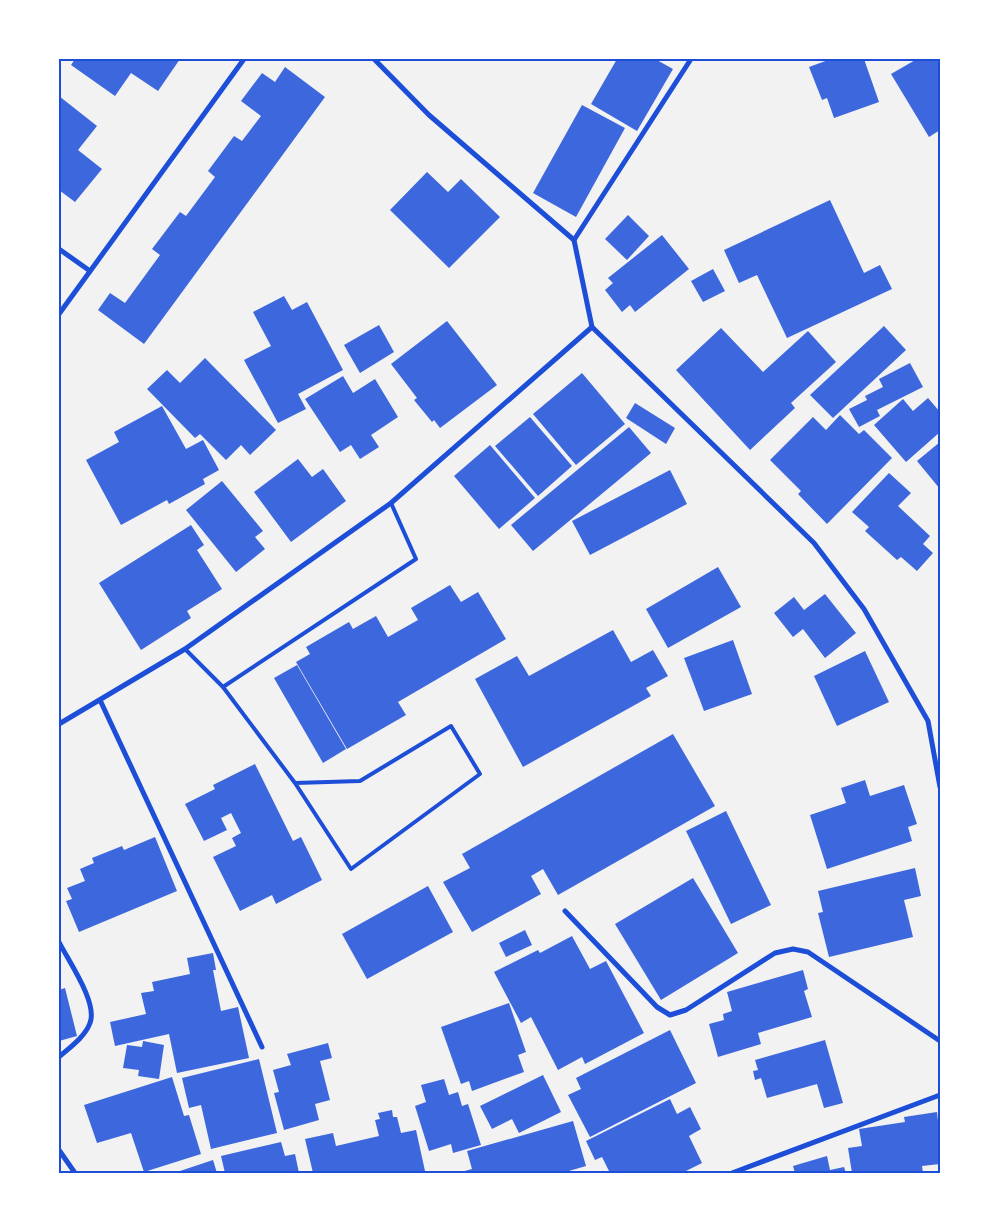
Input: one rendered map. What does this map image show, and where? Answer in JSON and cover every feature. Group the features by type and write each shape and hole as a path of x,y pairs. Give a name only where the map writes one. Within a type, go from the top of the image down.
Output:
{"street":[{"path":"59,314 244,59"},
{"path":"374,59 429,115 574,240 592,328 814,543 864,609 928,721 940,787"},
{"path":"574,240 691,59"},
{"path":"59,249 90,271"},
{"path":"59,724 185,649 391,503 592,328"},
{"path":"100,700 262,1047"},
{"path":"565,911 657,1007 670,1015 686,1010 775,953 793,949 808,952 940,1041"},
{"path":"59,942 90,1001 92,1014 90,1024 85,1032 59,1057"},
{"path":"732,1173 940,1095"},
{"path":"59,1150 75,1173"}],"lane":[{"path":"223,687 416,559 391,503"},
{"path":"185,649 223,687 295,783 352,869 480,774 451,726 360,781 295,783"}],"building":[{"path":"75,59 180,59 158,91 131,73 115,96 71,65"},
{"path":"617,59 632,59 636,61 638,59 655,59 673,69 637,131 591,104"},
{"path":"831,59 864,59 879,102 834,118 827,98 822,100 809,67"},
{"path":"917,59 940,59 940,130 929,137 891,74"},
{"path":"285,67 325,97 144,344 98,310 110,293 125,303 160,255 152,249 180,212 186,216 215,177 208,171 234,136 242,141 261,116 241,101 262,73 275,82"},
{"path":"59,96 97,126 78,150 102,169 75,202 59,190"},
{"path":"582,105 625,128 576,217 533,193"},
{"path":"427,172 448,192 461,179 500,217 449,268 390,210"},
{"path":"830,200 864,273 880,265 892,289 787,338 757,275 739,283 724,250"},
{"path":"628,215 649,236 627,260 605,239"},
{"path":"662,235 689,269 635,312 630,305 622,312 605,290 613,283 608,278"},
{"path":"713,269 725,291 703,302 691,281"},
{"path":"284,296 292,310 307,302 343,370 298,394 306,409 278,423 244,360 271,346 253,312"},
{"path":"447,321 497,385 440,428 434,420 432,422 414,400 417,398 391,364"},
{"path":"379,325 394,352 360,373 344,345"},
{"path":"884,326 906,350 833,418 810,395"},
{"path":"721,328 763,372 808,331 836,362 791,403 795,408 750,450 676,370"},
{"path":"205,358 276,430 250,455 241,445 226,460 200,434 195,438 147,389 167,370 180,383"},
{"path":"910,363 923,387 877,410 880,416 859,427 849,409 867,400 865,396 883,387 879,379"},
{"path":"582,373 625,424 576,465 533,414"},
{"path":"343,376 353,393 375,379 398,417 371,435 379,447 360,459 351,445 340,452 305,399"},
{"path":"928,398 940,412 940,432 906,462 874,425 903,399 913,411"},
{"path":"635,403 675,428 666,444 626,418"},
{"path":"162,406 186,449 203,440 219,470 203,479 205,484 169,504 167,500 121,525 86,460 119,442 114,432"},
{"path":"840,415 859,434 864,430 892,458 827,524 798,494 801,491 770,460 813,417 826,430"},
{"path":"530,417 572,466 538,496 495,446"},
{"path":"629,427 651,453 533,551 511,525"},
{"path":"940,442 940,489 917,461"},
{"path":"490,445 535,498 499,529 454,476"},
{"path":"298,459 312,477 323,469 346,501 291,542 254,492"},
{"path":"670,470 687,504 590,555 572,521"},
{"path":"889,473 911,493 898,506 930,536 923,544 933,553 917,571 901,557 897,560 865,531 869,527 852,512"},
{"path":"222,481 263,531 255,537 265,549 236,572 186,510"},
{"path":"191,525 204,545 197,550 222,589 187,611 191,618 141,650 99,583"},
{"path":"718,567 741,607 668,648 646,609"},
{"path":"450,585 461,602 478,592 506,639 398,702 406,715 347,749 296,662 310,654 306,647 349,622 353,629 376,616 388,637 418,620 411,608"},
{"path":"825,594 856,633 825,658 803,629 793,637 774,613 794,597 804,610"},
{"path":"613,630 631,662 653,650 668,676 646,688 651,696 523,767 475,679 517,656 529,676"},
{"path":"733,640 752,694 704,711 684,658"},
{"path":"865,651 889,702 837,726 814,676"},
{"path":"297,665 346,749 323,763 274,678"},
{"path":"673,734 715,806 558,895 543,869 531,876 541,894 472,932 443,882 470,868 462,854"},
{"path":"255,764 293,841 301,837 322,880 276,904 272,895 240,911 213,857 236,846 232,838 241,833 231,813 221,818 227,830 204,841 185,804 215,789 213,785"},
{"path":"865,780 870,796 904,785 917,824 908,827 912,841 827,869 810,815 846,803 841,788"},
{"path":"726,811 771,905 731,924 686,831"},
{"path":"155,837 177,891 79,932 66,901 72,899 67,888 85,881 80,869 94,863 92,858 122,846 124,850"},
{"path":"915,868 921,896 904,900 913,937 829,957 818,913 823,912 818,891"},
{"path":"693,878 738,953 661,1000 615,924"},
{"path":"428,886 453,932 367,979 342,934"},
{"path":"525,930 532,945 506,957 499,943"},
{"path":"572,936 590,969 606,961 644,1033 585,1064 582,1057 558,1070 531,1017 521,1023 494,972 538,950 540,953"},
{"path":"213,953 216,970 213,970 221,1011 238,1007 249,1058 177,1073 169,1034 115,1046 110,1022 146,1014 141,993 154,991 152,982 190,974 187,958"},
{"path":"803,970 808,989 804,991 812,1017 758,1033 761,1044 718,1057 709,1024 724,1020 723,1014 732,1011 727,992"},
{"path":"65,988 77,1036 59,1041 59,990"},
{"path":"509,1003 526,1052 518,1055 524,1072 472,1091 469,1081 461,1084 441,1027"},
{"path":"670,1030 696,1083 590,1137 568,1095 581,1089 576,1078"},
{"path":"825,1040 843,1103 824,1108 817,1084 767,1098 761,1078 755,1080 753,1071 758,1070 755,1060"},
{"path":"143,1041 164,1045 159,1079 138,1076 139,1070 123,1068 127,1045 142,1047"},
{"path":"328,1043 332,1058 320,1061 330,1100 315,1104 319,1120 284,1130 274,1093 279,1092 273,1070 291,1065 287,1054"},
{"path":"259,1059 277,1133 211,1149 201,1105 189,1108 182,1078"},
{"path":"543,1075 561,1112 519,1133 512,1119 492,1129 480,1106"},
{"path":"172,1077 184,1116 189,1115 201,1154 144,1172 131,1133 97,1143 84,1105"},
{"path":"444,1079 449,1095 458,1092 462,1106 468,1104 481,1145 453,1153 451,1144 429,1151 415,1106 426,1102 421,1085"},
{"path":"670,1099 677,1114 690,1107 701,1129 689,1136 702,1163 682,1173 610,1173 602,1157 595,1160 586,1141"},
{"path":"392,1110 393,1117 397,1117 401,1133 416,1130 425,1171 418,1173 313,1173 305,1139 333,1133 336,1146 379,1136 375,1120 380,1119 378,1113"},
{"path":"937,1112 940,1164 922,1166 923,1173 852,1173 848,1148 862,1146 859,1129 905,1122 904,1117"},
{"path":"573,1121 586,1166 562,1173 461,1172 472,1169 467,1151"},
{"path":"281,1142 285,1156 295,1154 299,1173 225,1173 221,1156"},
{"path":"827,1156 830,1170 844,1167 846,1173 795,1173 793,1166"},
{"path":"213,1160 217,1173 174,1173"}]}
